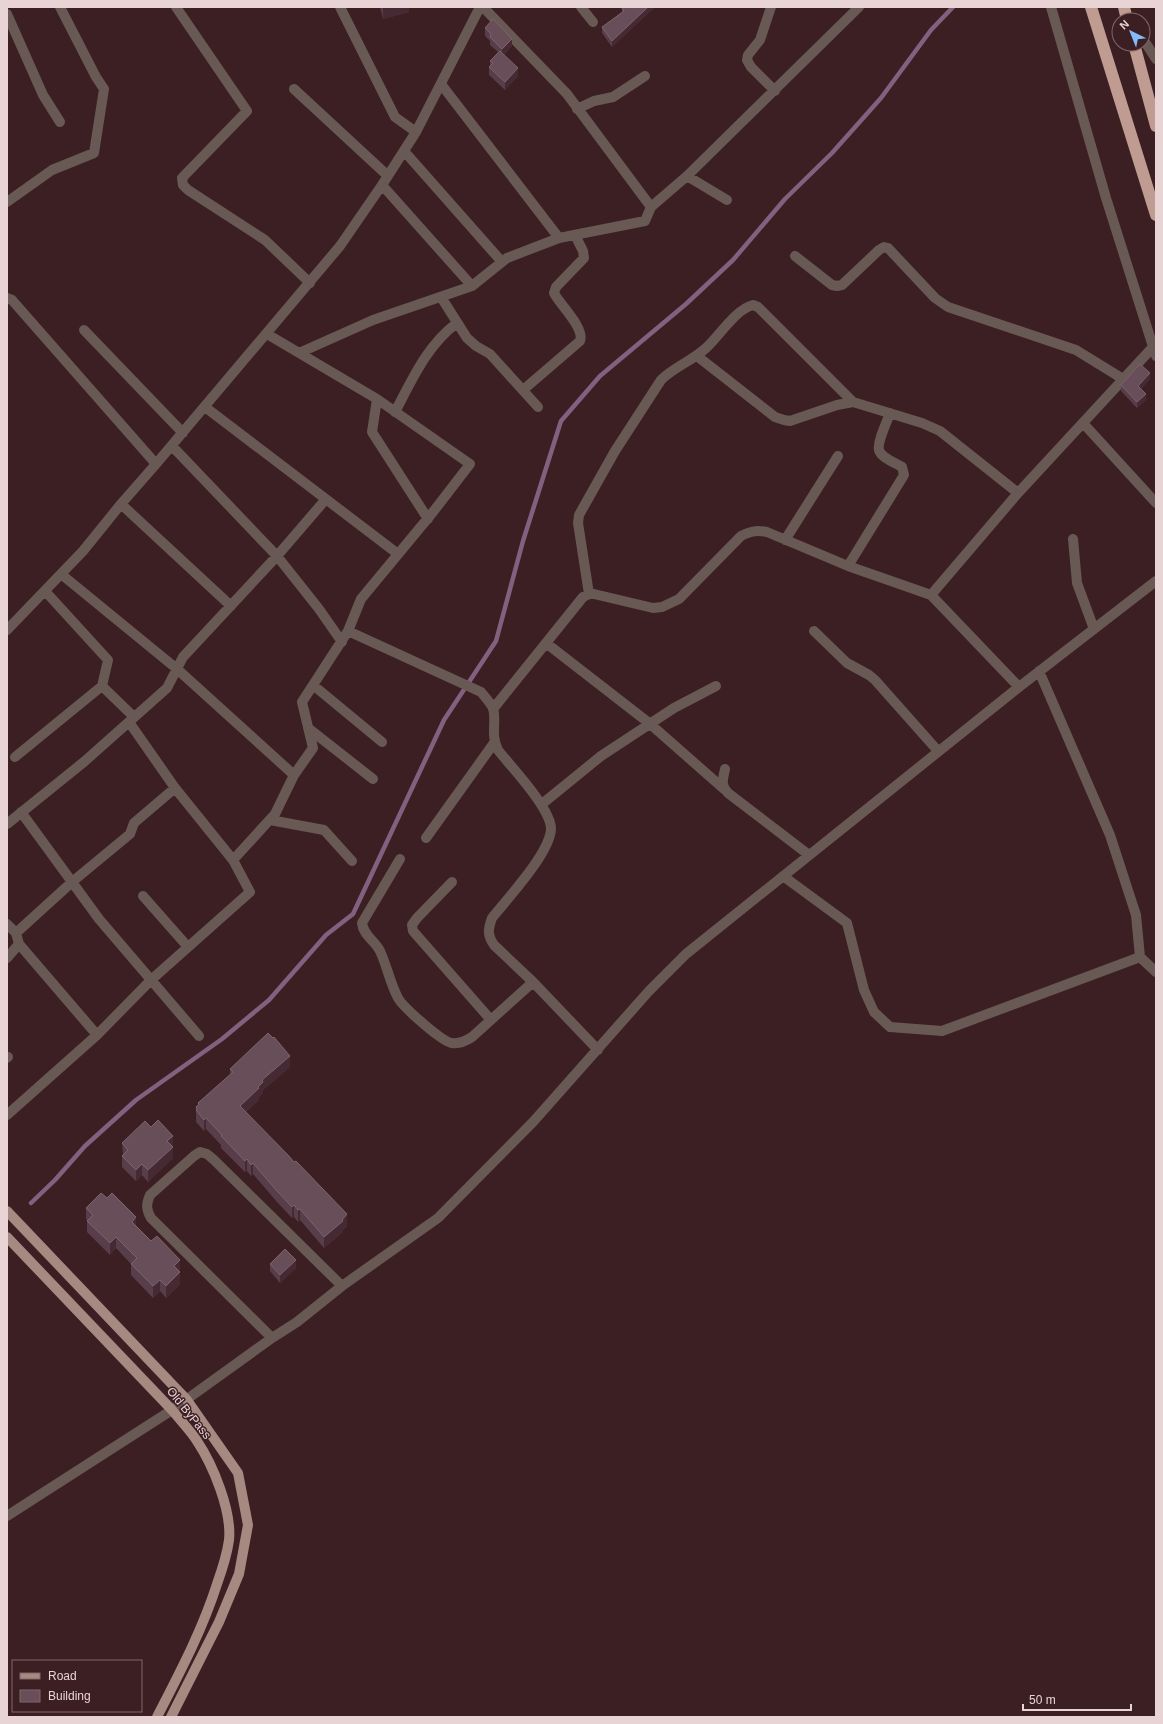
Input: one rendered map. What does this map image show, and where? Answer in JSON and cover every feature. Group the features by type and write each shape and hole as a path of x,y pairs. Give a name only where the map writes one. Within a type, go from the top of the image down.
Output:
{"highway":[{"path":"1091,7 1156,215"},
{"path":"1136,52 1156,126"}],"main road":[{"name":"Old ByPass","path":"7,1211 187,1400 238,1473 248,1525 240,1574 219,1622 171,1717"},
{"name":"Old ByPass","path":"7,1237 172,1410 197,1440 214,1470 227,1510 229,1540 223,1566 211,1604 193,1645 157,1717"}],"street":[{"path":"7,202 52,170 94,153 104,89 96,77 60,7"},
{"path":"176,7 247,111 182,178 183,185 188,190 265,240 310,282"},
{"path":"340,7 395,117 416,132"},
{"path":"7,629 83,551 121,504 172,446 340,246 385,181 416,132 481,7 567,94 650,207"},
{"path":"581,7 593,22"},
{"path":"771,7 760,40 748,55 747,60 751,67 775,91"},
{"path":"299,353 373,320 472,286 507,258 559,238 645,221 650,207 687,176 859,7"},
{"path":"931,595 1018,493 1123,379 1154,351 1106,198 1050,7"},
{"path":"8,20 43,95 60,122"},
{"path":"577,109 594,102 613,97 645,76"},
{"path":"441,84 559,238"},
{"path":"294,89 385,181 472,286"},
{"path":"404,151 502,262"},
{"path":"687,176 727,200"},
{"path":"523,390 580,341 582,337 579,329 554,293 556,287 584,258 583,250 575,235"},
{"path":"795,256 832,285 837,286 842,285 879,250 884,247 888,248 935,298 948,307 1076,350 1123,379"},
{"path":"442,297 470,342 490,354 538,407"},
{"path":"7,298 12,300 156,464"},
{"path":"589,594 578,523 579,515 615,451 656,387 668,373 697,356 707,348 743,309 753,305 758,307 853,402"},
{"path":"395,412 423,359 457,323"},
{"path":"84,330 183,433"},
{"path":"233,860 275,814 294,774 313,748 302,702 342,642 361,599 428,519 470,464 377,399 266,334"},
{"path":"697,356 775,417 784,420 790,421 837,405 853,402 928,425 940,431 1018,493"},
{"path":"377,399 372,432 428,519"},
{"path":"205,407 398,554"},
{"path":"848,566 904,475 902,467 882,455 879,450 890,413"},
{"path":"1083,423 1156,503"},
{"path":"172,446 277,556 319,609 342,642"},
{"path":"785,540 838,456"},
{"path":"7,824 85,761 167,688 183,657 277,556 326,499"},
{"path":"121,504 231,606"},
{"path":"589,594 653,608 662,607 679,599 685,594 741,536 758,530 848,566 931,595 1019,687"},
{"path":"1073,539 1077,583 1094,629"},
{"path":"61,574 177,668 294,774"},
{"path":"7,1516 187,1400 296,1322 342,1286 438,1218 533,1122 649,991 686,954 938,751 1156,580"},
{"path":"15,757 102,686 108,660 45,591"},
{"path":"493,709 578,603 589,594"},
{"path":"348,631 481,692 493,709 494,743 542,804 548,817 551,829 546,845 536,863 492,918 488,928 489,937 494,945 533,982 598,1050"},
{"path":"814,631 847,663 875,680 938,751"},
{"path":"546,643 649,723 724,789 809,855"},
{"path":"1039,671 1110,835 1136,915 1140,957 1156,972"},
{"path":"313,685 382,742"},
{"path":"7,1115 97,1036 151,980 250,892 233,860 175,788 131,720 102,686"},
{"path":"542,804 601,756 649,723 716,686"},
{"path":"308,728 373,780"},
{"path":"426,838 494,743"},
{"path":"724,789 722,783 725,769"},
{"path":"16,933 72,882 130,834 134,823 175,788"},
{"path":"21,812 100,919 199,1036"},
{"path":"270,820 324,830 352,861"},
{"path":"400,859 362,923 364,932 379,951 398,998 410,1011 441,1038 450,1043 466,1041 533,982"},
{"path":"783,876 847,922 864,990 874,1012 890,1027 942,1031 1140,957"},
{"path":"452,882 417,918 412,925 413,931 491,1020"},
{"path":"144,896 188,947"},
{"path":"7,924 16,933 19,944 97,1036"},
{"path":"7,958 19,944"},
{"path":"272,1338 151,1218 147,1211 146,1203 150,1195 194,1156 200,1152 207,1154 213,1159 342,1286"}],"building":[{"path":"648,7 612,41 602,27 624,11 622,8"},
{"path":"493,19 512,39 502,49 490,37 491,34 485,28"},
{"path":"500,51 518,68 505,82 489,67 493,63 490,61"},
{"path":"1140,364 1150,373 1138,386 1146,394 1137,402 1121,385"},
{"path":"268,1033 273,1038 274,1037 290,1056 262,1080 263,1082 258,1087 259,1088 240,1106 347,1214 342,1220 343,1221 324,1237 300,1209 298,1210 294,1205 292,1207 253,1163 251,1165 247,1159 245,1161 206,1118 204,1120 196,1110 196,1107 199,1104 198,1103 233,1072 230,1069"},
{"path":"158,1120 173,1136 167,1141 173,1147 148,1170 142,1164 136,1170 122,1156 128,1150 122,1143 145,1121 151,1127"},
{"path":"101,1193 107,1198 112,1193 136,1217 132,1222 151,1241 157,1236 180,1260 174,1266 180,1272 166,1286 160,1280 153,1286 131,1264 137,1258 116,1237 110,1243 87,1221 93,1215 86,1208"},
{"path":"285,1249 296,1260 280,1275 270,1264"}],"waterway":[{"path":"31,1203 55,1180 85,1146 136,1100 222,1039 269,1000 326,935 353,914 444,720 496,641 523,541 561,421 600,376 686,304 733,260 785,199 832,153 881,98 931,30 953,7"}]}
